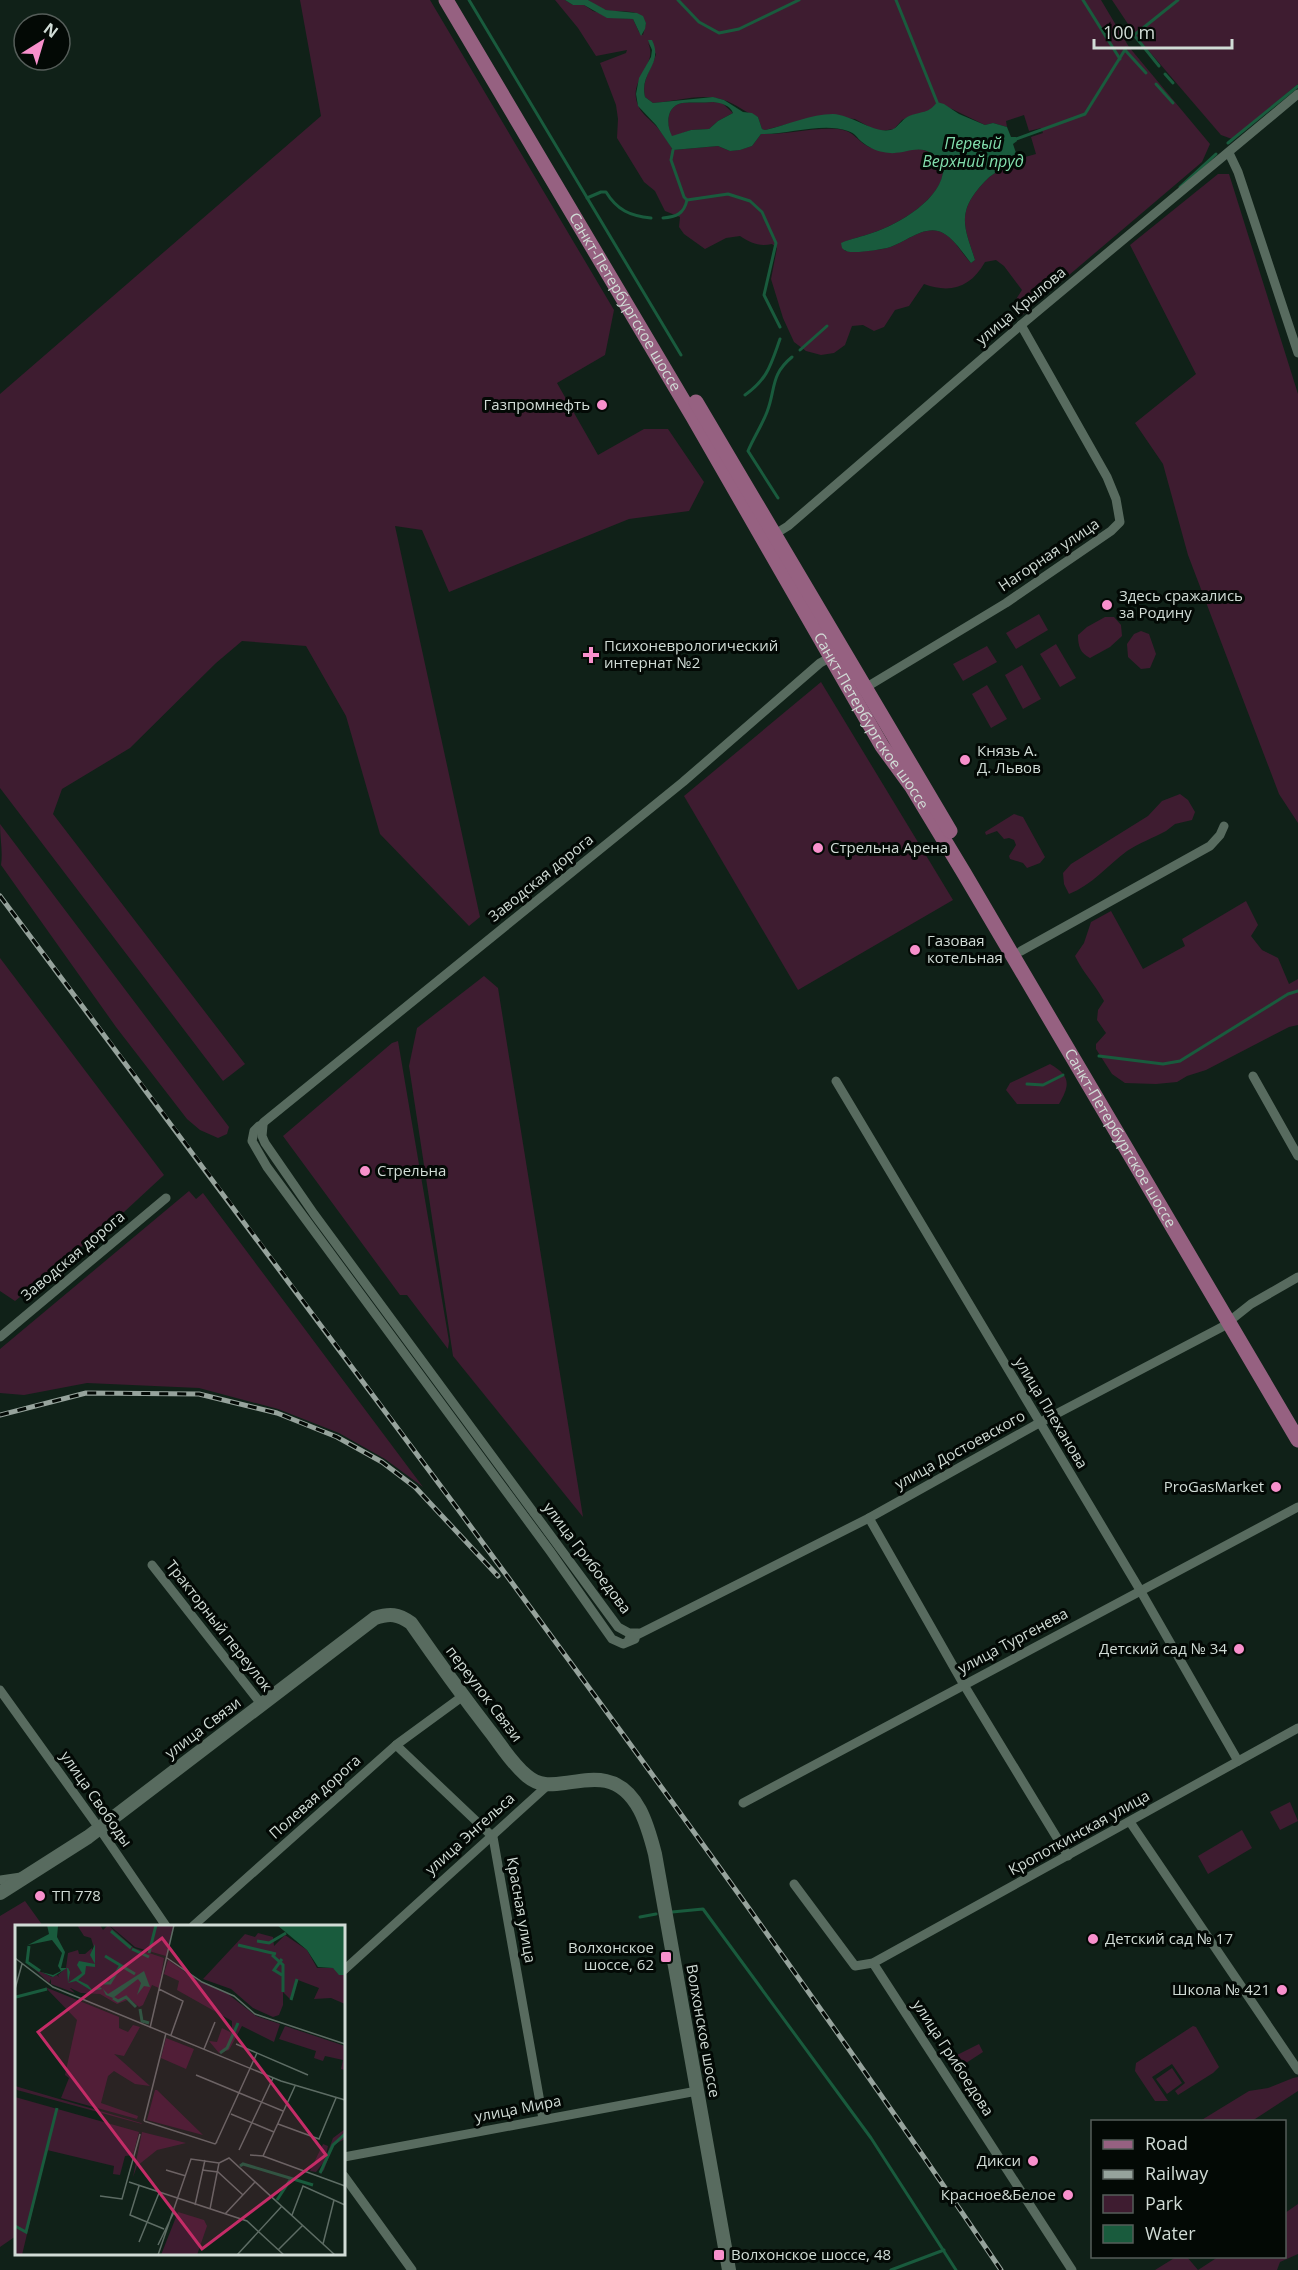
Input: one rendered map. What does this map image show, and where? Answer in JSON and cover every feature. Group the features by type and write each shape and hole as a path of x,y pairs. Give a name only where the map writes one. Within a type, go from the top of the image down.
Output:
{"main road":[{"name":"Санкт-Петербургское шоссе","path":"446,0 628,307 769,538"},
{"name":"Санкт-Петербургское шоссе","path":"457,0 837,653 882,746 912,787 1232,1318 1298,1420"},
{"name":"Санкт-Петербургское шоссе","path":"837,653 865,688 1021,951 1232,1318 1298,1440"}],"street":[{"name":"улица Крылова","path":"769,538 1298,94"},
{"path":"1229,153 1238,172 1298,353"},
{"name":"Нагорная улица","path":"865,688 1005,603 1111,531 1120,522 1116,499 1107,477 1021,325"},
{"name":"Заводская дорога","path":"261,1126 683,782 814,668 837,653"},
{"path":"1021,951 1210,846 1220,835 1224,826"},
{"path":"1253,1076 1298,1156"},
{"name":"улица Плеханова","path":"836,1082 1140,1590 1238,1761"},
{"name":"улица Грибоедова","path":"261,1126 265,1143 314,1214 612,1618 623,1631 643,1633"},
{"name":"Заводская дорога","path":"0,1337 166,1198"},
{"name":"улица Достоевского","path":"629,1639 869,1518 1040,1423 1222,1327 1266,1294 1298,1277"},
{"name":"улица Тургенева","path":"743,1803 1298,1507"},
{"path":"869,1518 964,1685 1068,1856"},
{"name":"Тракторный переулок","path":"152,1565 262,1705"},
{"name":"улица Связи","path":"0,1893 99,1828 375,1618 387,1614 399,1615"},
{"name":"переулок Связи","path":"399,1615 411,1623 516,1765 538,1783 548,1785"},
{"name":"улица Свободы","path":"0,1690 165,1925"},
{"name":"Полевая дорога","path":"194,1925 396,1745 463,1696"},
{"name":"Кропоткинская улица","path":"873,1963 1298,1728"},
{"path":"396,1745 493,1837"},
{"name":"Волхонское шоссе","path":"548,1785 588,1780 608,1781 626,1792 647,1827 655,1854 729,2270"},
{"name":"улица Энгельса","path":"345,1969 548,1785"},
{"path":"1130,1822 1298,2070"},
{"name":"Красная улица","path":"493,1837 543,2119"},
{"name":"улица Связи","path":"0,1880 29,1876"},
{"path":"794,1884 855,1966 873,1963"},
{"name":"улица Грибоедова","path":"873,1963 1072,2270"},
{"name":"улица Мира","path":"345,2157 697,2091"},
{"path":"345,2177 412,2270"}],"green space":[{"path":"300,0 430,0 614,310 605,355 557,383 598,455 644,429 668,429 704,482 689,511 629,519 449,592 422,530 395,526 480,917 469,926 380,834 346,716 306,646 242,641 216,663 130,748 62,789 53,814 245,1064 223,1081 0,788 0,394 321,116"},
{"path":"555,0 565,0 573,5 584,5 593,11 618,18 633,19 639,32 643,35 646,23 639,14 606,10 588,0 1101,0 1129,47 1210,144 1202,162 1022,315 1013,304 1022,290 1004,266 996,260 985,262 967,283 959,286 943,288 924,284 909,306 895,310 884,327 874,331 863,325 852,326 845,345 834,353 821,355 806,351 794,342 783,318 771,279 777,248 772,244 755,244 740,236 726,238 705,249 684,234 679,227 680,217 665,211 655,191 644,182 617,138 616,105 600,63 626,53 627,50 596,56 578,28","holes":["648,43 656,54 644,85 645,97 653,103 698,97 716,98 758,117 762,129 765,130 819,116 855,119 881,131 894,129 902,120 913,115 925,114 934,107 952,109 985,125 993,123 1007,127 1006,121 1024,115 1029,131 1041,128 1043,133 1031,137 1036,154 1018,159 1017,156 1010,164 987,179 970,202 966,210 965,226 975,260 971,263 951,239 936,231 922,232 887,248 845,251 842,243 893,224 925,202 940,184 943,167 939,159 924,150 872,148 849,132 838,129 761,134 752,146 739,150 730,151 718,146 673,150 659,130 641,111 636,96 636,88 650,58"]},
{"path":"1112,0 1298,0 1298,84 1232,139 1221,135 1136,36"},
{"path":"682,103 722,103 733,113 709,129 691,130 672,137 668,122 673,108"},
{"path":"1218,174 1229,174 1298,394 1298,823 1279,794 1188,555 1163,464 1135,423 1196,374 1130,245"},
{"path":"1039,614 1048,630 1016,649 1006,633"},
{"path":"1105,617 1114,617 1121,625 1122,636 1110,647 1090,658 1080,649 1078,635"},
{"path":"1141,631 1149,634 1156,654 1150,668 1141,669 1128,657 1127,644 1134,634"},
{"path":"1056,644 1076,678 1060,687 1040,654"},
{"path":"987,646 997,662 963,681 953,664"},
{"path":"1022,665 1041,699 1023,709 1005,675"},
{"name":"Стрельна Арена","path":"821,682 953,900 798,990 684,796"},
{"path":"987,685 1007,719 991,728 972,694"},
{"path":"1180,794 1188,800 1195,812 1192,820 1175,824 1132,848 1092,880 1069,894 1064,884 1063,873 1071,864 1148,816 1162,801"},
{"path":"1014,814 1023,817 1045,857 1040,863 1027,868 1023,863 1010,859 1009,856 1016,845 1014,840 1004,839 997,831 986,835 985,832"},
{"path":"0,824 229,1127 227,1134 218,1138 200,1130 187,1119 116,1027 1,865"},
{"path":"1246,901 1258,925 1251,936 1262,950 1278,958 1289,984 1298,979 1298,1025 1289,1027 1206,1070 1177,1082 1125,1083 1112,1074 1096,1049 1096,1044 1106,1033 1097,1020 1098,1010 1104,1001 1075,956 1084,943 1091,922 1111,911 1143,969 1185,946 1182,939"},
{"path":"0,958 164,1175 124,1212 15,1301 0,1291"},
{"path":"484,976 498,988 583,1517 453,1356 409,1066 417,1028"},
{"name":"Стрельна","path":"398,1041 449,1341 448,1349 407,1295 400,1295 283,1136 392,1043"},
{"path":"1050,1064 1062,1073 1066,1081 1067,1086 1059,1104 1017,1104 1006,1090 1010,1083"},
{"path":"189,1191 196,1199 203,1193 423,1487 385,1459 339,1433 278,1409 199,1388 87,1383 24,1395 0,1393 0,1349"},
{"path":"1290,1802 1298,1821 1280,1830 1270,1812"},
{"path":"1242,1830 1252,1848 1208,1874 1198,1856"},
{"path":"25,1901 42,1925 15,1925 15,2237 0,2247 0,1916"},
{"path":"1193,2026 1196,2027 1219,2067 1178,2095 1175,2091 1185,2083 1172,2064 1152,2077 1168,2101 1155,2101 1135,2071 1136,2063"},
{"path":"979,2044 983,2052 963,2065 957,2055"},
{"path":"1172,2068 1182,2083 1167,2094 1156,2079"},
{"path":"1298,2077 1298,2091 1254,2120 1202,2120 1249,2091 1268,2088"},
{"path":"1298,2204 1298,2254 1280,2262 1277,2270 1198,2270 1216,2258 1286,2258 1286,2212"},
{"path":"1174,2258 1188,2258 1198,2270 1155,2270"}],"water":[{"path":"565,0 588,0 606,10 637,13 643,16 646,23 645,29 641,36 633,19 607,18 584,5 573,5"},
{"name":"Первый Верхний пруд","path":"648,40 652,40 655,56 644,88 645,97 653,103 713,97 724,100 743,112 752,113 758,117 762,129 765,130 825,114 833,114 874,128 889,130 895,128 909,116 931,109 937,102 985,125 993,123 1007,127 1011,137 1016,137 1017,141 1013,144 1017,156 1010,164 984,182 966,210 965,226 975,260 971,263 951,239 936,231 922,232 884,249 852,252 842,248 841,243 896,223 920,207 930,197 938,187 943,175 943,163 927,151 892,153 875,150 850,132 827,128 761,134 752,146 740,150 730,151 718,146 673,150 656,125 638,106 636,94 639,78 651,57 652,50","holes":["713,102 727,106 733,113 709,129 691,130 672,136 668,122 673,108 682,103"]}],"waterway":[{"path":"469,0 681,355"},
{"path":"678,0 699,22 719,33 739,29 799,0"},
{"path":"896,0 937,102"},
{"path":"1083,0 1120,59"},
{"path":"1133,36 1178,0"},
{"path":"1134,35 1159,66"},
{"path":"1016,139 1085,114 1126,48"},
{"path":"1125,50 1146,73"},
{"path":"1165,74 1173,83"},
{"path":"1156,84 1173,103"},
{"path":"1228,143 1298,86"},
{"path":"673,150 671,160 687,200 728,194 750,201 762,212 776,243 764,295 780,327"},
{"path":"1180,187 1216,154"},
{"path":"587,198 606,192 625,211 651,218"},
{"path":"663,218 679,214 684,209 687,200"},
{"path":"800,350 827,326"},
{"path":"745,395 764,377 780,339"},
{"path":"778,498 748,451 767,412 777,376 792,357"},
{"path":"1099,1056 1163,1064 1180,1061 1288,994 1298,991"},
{"path":"1027,1084 1043,1085 1063,1075"},
{"path":"672,1912 703,1909 871,2138 956,2270"},
{"path":"640,1917 656,1914"},
{"path":"891,2270 944,2250"}],"railway":[{"path":"0,896 598,1700 802,1983 1001,2270"},
{"path":"0,1415 86,1393 199,1394 277,1413 337,1437 382,1462 415,1487 498,1576"}],"place":[{"name":"Газпромнефть","path":"602,405"},
{"name":"Здесь сражались за Родину","path":"1107,605"},
{"name":"Психоневрологический интернат №2","path":"591,655"},
{"name":"Князь А. Д. Львов","path":"965,760"},
{"name":"Стрельна Арена","path":"818,848"},
{"name":"Газовая котельная","path":"915,950"},
{"name":"Стрельна","path":"365,1171"},
{"name":"ProGasMarket","path":"1276,1487"},
{"name":"Детский сад № 34","path":"1239,1649"},
{"name":"ТП 778","path":"40,1896"},
{"name":"Детский сад № 17","path":"1093,1939"},
{"name":"Волхонское шоссе, 62","path":"666,1957"},
{"name":"Школа № 421","path":"1282,1990"},
{"name":"Дикси","path":"1033,2161"},
{"name":"Красное&Белое","path":"1068,2195"},
{"name":"Волхонское шоссе, 48","path":"719,2255"}]}
